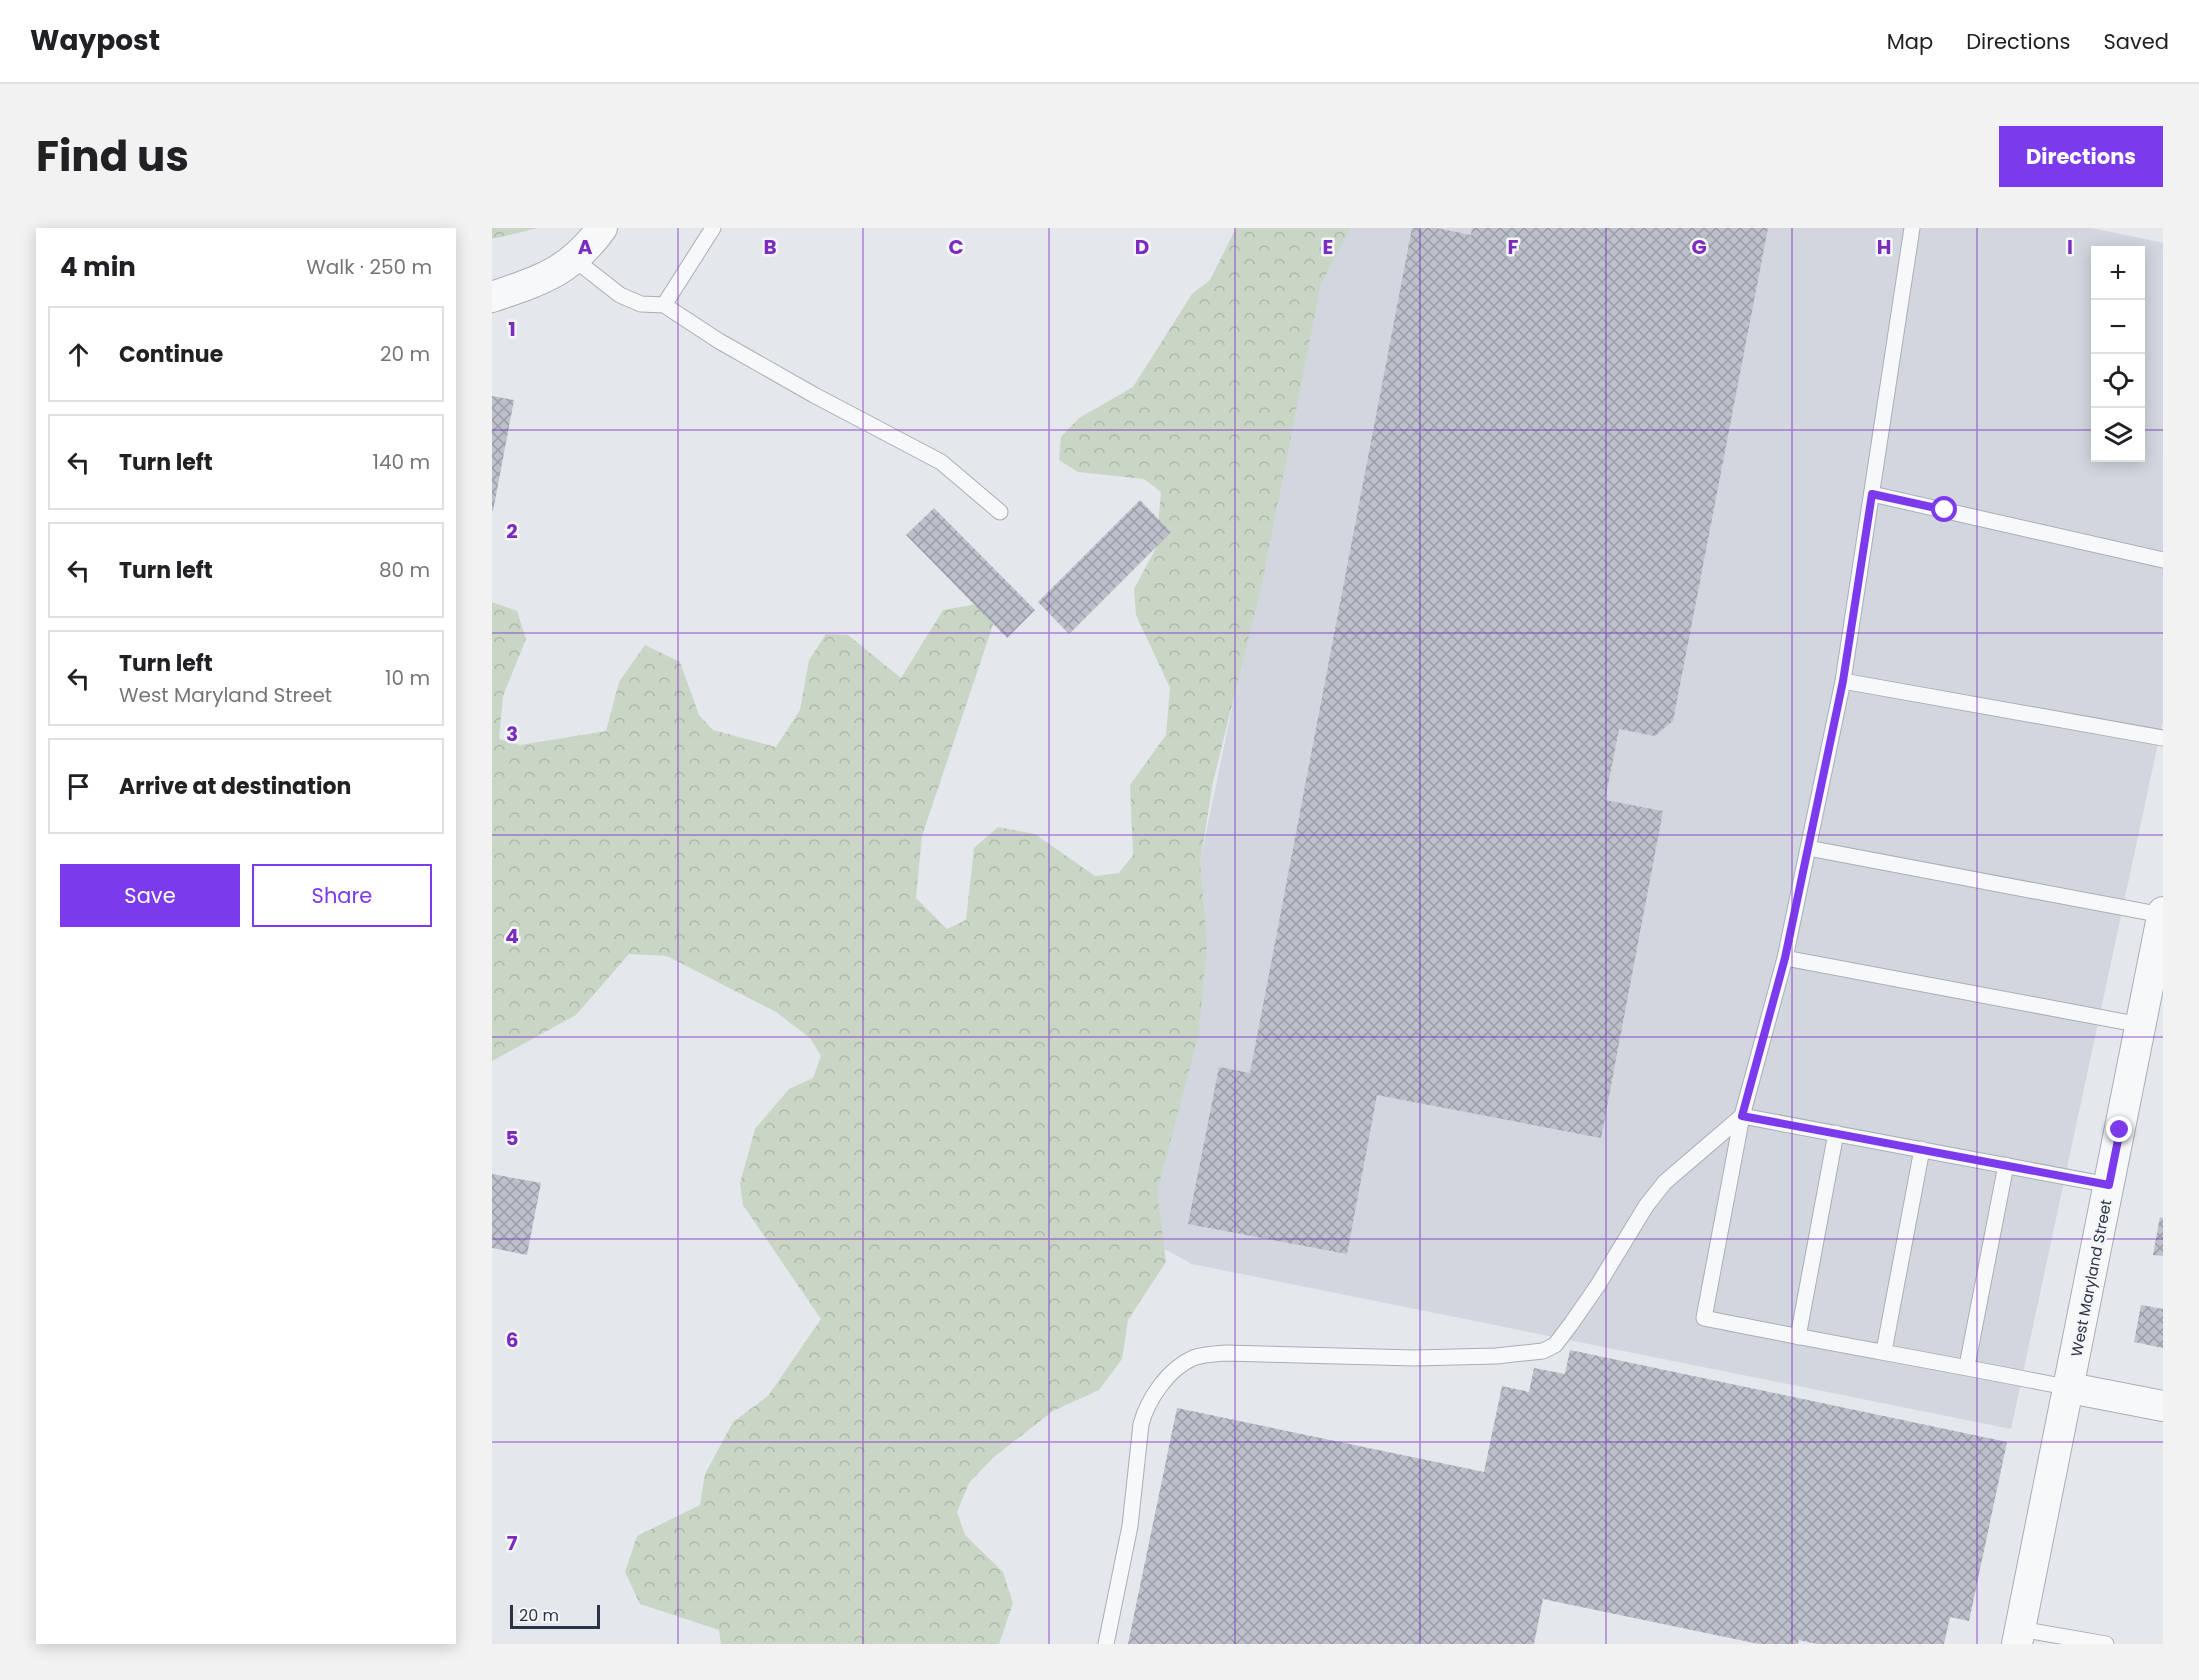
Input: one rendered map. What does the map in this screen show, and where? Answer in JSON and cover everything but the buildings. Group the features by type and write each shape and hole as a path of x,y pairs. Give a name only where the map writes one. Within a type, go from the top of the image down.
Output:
{"street":[{"path":"492,297 551,275 574,259 602,228"},
{"name":"West Maryland Street","path":"2019,1637 2163,914"},
{"path":"2070,1388 2163,1406"}],"lane":[{"path":"664,304 712,228"},
{"path":"1912,228 1843,681 1785,958 1742,1116 1704,1318 1798,1337 1967,1366 2070,1388"},
{"path":"574,259 620,295 641,304 664,304 748,358 941,462 1000,512"},
{"path":"1872,494 2163,560"},
{"path":"1843,681 2163,738"},
{"path":"1808,848 2163,914"},
{"path":"1785,958 2141,1025"},
{"path":"1742,1116 2109,1185"},
{"path":"1106,1644 1130,1526 1141,1424 1145,1409 1174,1371 1190,1359 1206,1354 1415,1358 1496,1356 1543,1351 1555,1345 1571,1324 1598,1286 1646,1206 1665,1182 1742,1116"},
{"path":"1798,1337 1836,1133"},
{"path":"1884,1351 1922,1149"},
{"path":"1967,1366 2006,1165"},
{"path":"2019,1637 2106,1644"}],"shaded area":[{"path":"1332,228 2092,228 2163,243 2163,720 2011,1429 1192,1264 1124,1227"}],"green space":[{"path":"492,228 538,228 492,239"},
{"path":"1236,228 1350,228 1321,284 1261,588 1213,782 1200,863 1207,944 1199,1034 1157,1191 1166,1262 1128,1320 1122,1359 1099,1390 1053,1411 994,1457 969,1483 957,1512 965,1535 1003,1572 1013,1603 999,1644 721,1644 719,1630 640,1604 625,1572 637,1536 700,1505 705,1474 733,1422 768,1396 821,1319 743,1205 740,1183 755,1129 789,1089 813,1078 821,1056 810,1038 776,1012 667,956 629,954 576,1015 492,1061 492,602 517,611 526,639 503,696 499,739 520,745 606,731 619,682 645,645 680,662 699,715 713,730 776,747 800,710 809,660 826,634 848,635 901,678 943,610 977,604 997,613 922,836 916,898 947,929 966,920 974,848 998,827 1035,834 1095,876 1119,873 1133,855 1130,785 1166,735 1170,688 1136,615 1134,589 1156,548 1161,492 1144,479 1078,472 1059,460 1061,437 1079,418 1133,387 1192,294 1210,280"}],"route":[{"path":"1945,510 1872,494 1843,681 1785,958 1742,1116 2109,1185 2120,1130"}]}
